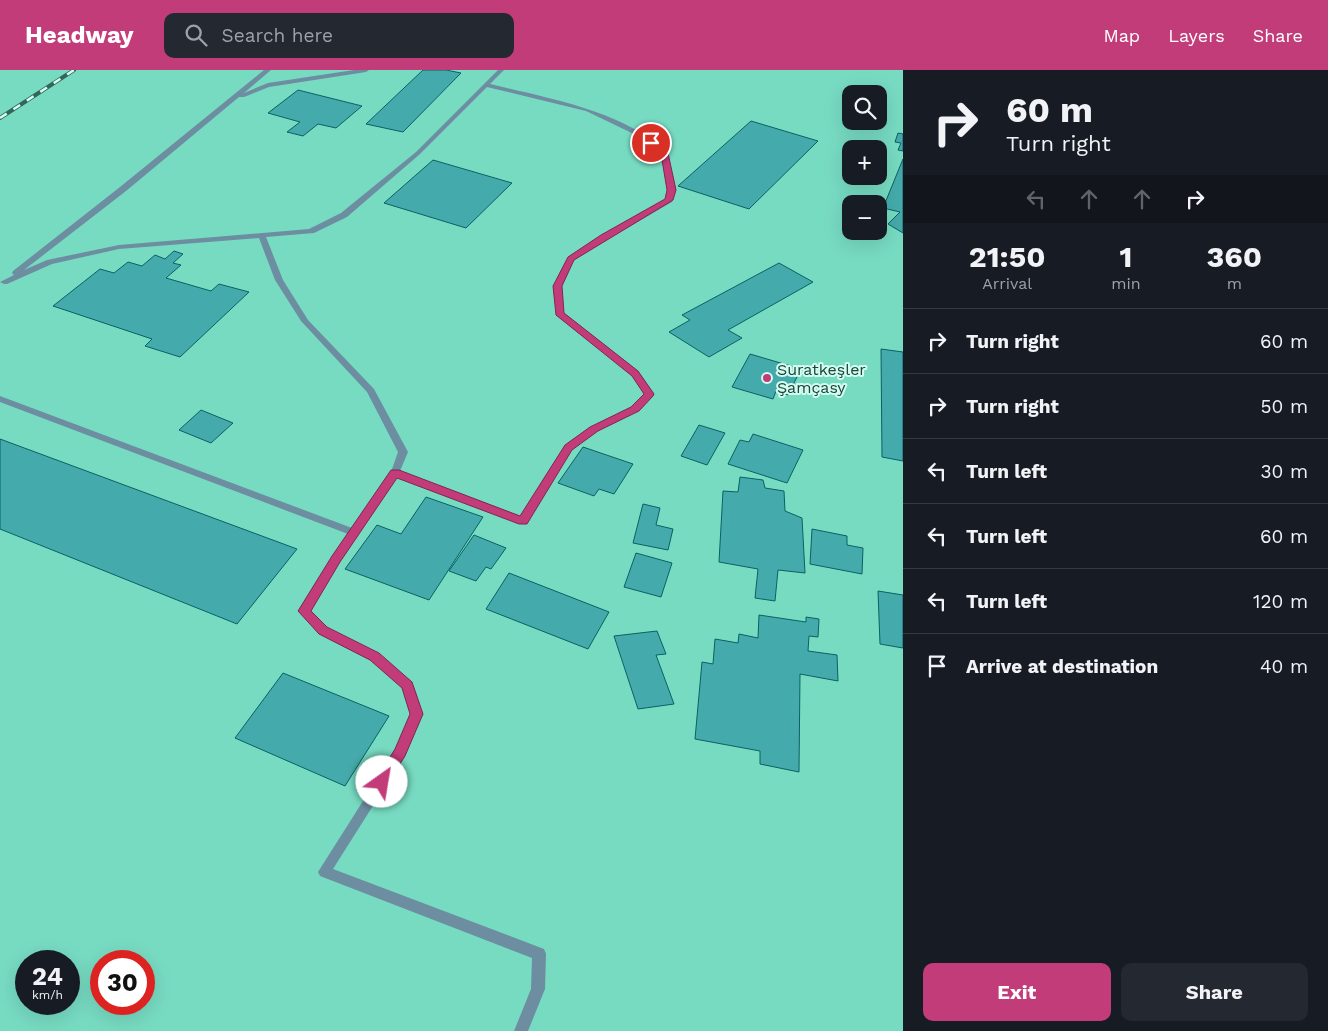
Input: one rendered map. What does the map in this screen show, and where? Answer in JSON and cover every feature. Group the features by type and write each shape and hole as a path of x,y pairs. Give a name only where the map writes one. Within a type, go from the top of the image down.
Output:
{"street":[{"path":"2,284 124,189 268,70"},
{"path":"231,101 268,85 366,70"},
{"path":"2,284 50,262 119,247 311,231 344,215 418,153 499,71"},
{"path":"395,473 523,521 569,447 594,429 635,409 650,394 635,374 560,314 558,286 571,259 604,237 669,200 672,190 664,153 638,134 588,110 528,97 486,85"},
{"path":"262,236 279,280 305,321 371,391 403,452 395,473 304,611 323,630 374,657 408,685 417,714 401,752 324,872 539,954 538,989 521,1031"},
{"path":"0,399 354,533"}],"shaded area":[{"path":"0,70 903,70 903,1031 0,1031"}],"building":[{"path":"423,70 446,70 461,73 403,132 366,124"},
{"path":"298,90 362,106 336,128 318,124 303,136 287,132 300,122 268,113"},
{"path":"751,121 818,141 749,209 678,186"},
{"path":"898,133 903,134 903,151 898,150 901,143 895,142"},
{"path":"903,159 903,233 888,224 900,212 887,209 887,198"},
{"path":"433,160 512,183 466,228 384,203"},
{"path":"174,251 183,254 173,263 181,265 166,278 211,291 219,284 249,292 180,357 145,346 152,339 53,306 100,269 114,273 128,262 142,266 155,255 165,259"},
{"path":"779,263 813,282 728,330 742,338 709,357 669,332 690,320 682,315"},
{"path":"881,349 903,352 903,461 882,457"},
{"name":"Suratkeşler Şamçasy","path":"750,354 801,369 788,395 776,391 773,399 732,387"},
{"path":"201,410 233,423 211,443 179,430"},
{"path":"699,425 725,433 707,465 681,456"},
{"path":"753,434 803,450 787,483 728,464 740,440 749,442"},
{"path":"0,439 297,549 237,624 0,529"},
{"path":"583,447 633,464 614,494 599,489 594,496 558,483"},
{"path":"740,477 763,480 765,488 784,491 785,511 802,518 805,573 778,570 775,601 755,598 758,569 719,562 723,491 738,492"},
{"path":"426,497 483,517 429,600 345,569 377,525 401,534"},
{"path":"643,504 660,508 656,525 673,529 668,550 633,543"},
{"path":"812,529 847,536 847,545 863,548 862,574 810,564"},
{"path":"474,535 506,548 491,569 486,567 476,581 449,571"},
{"path":"636,553 672,563 661,597 624,587"},
{"path":"509,573 609,612 588,649 486,609"},
{"path":"878,591 903,595 903,648 880,644"},
{"path":"759,615 806,622 806,617 819,619 818,637 809,636 808,651 837,655 838,681 800,674 799,772 760,764 760,751 695,739 702,662 713,664 715,639 738,643 739,634 758,638"},
{"path":"657,631 666,654 656,655 674,704 638,709 614,636"},
{"path":"283,673 389,716 345,786 235,738"}],"railway":[{"path":"0,118 74,70"}],"place":[{"name":"Suratkeşler Şamçasy","path":"767,378"}],"route":[{"path":"382,782 401,752 417,714 408,685 374,657 323,630 304,611 336,559 395,473 523,521 569,447 594,429 635,409 650,394 635,374 560,314 558,286 571,259 604,237 669,200 672,190 664,153 651,143"}]}
